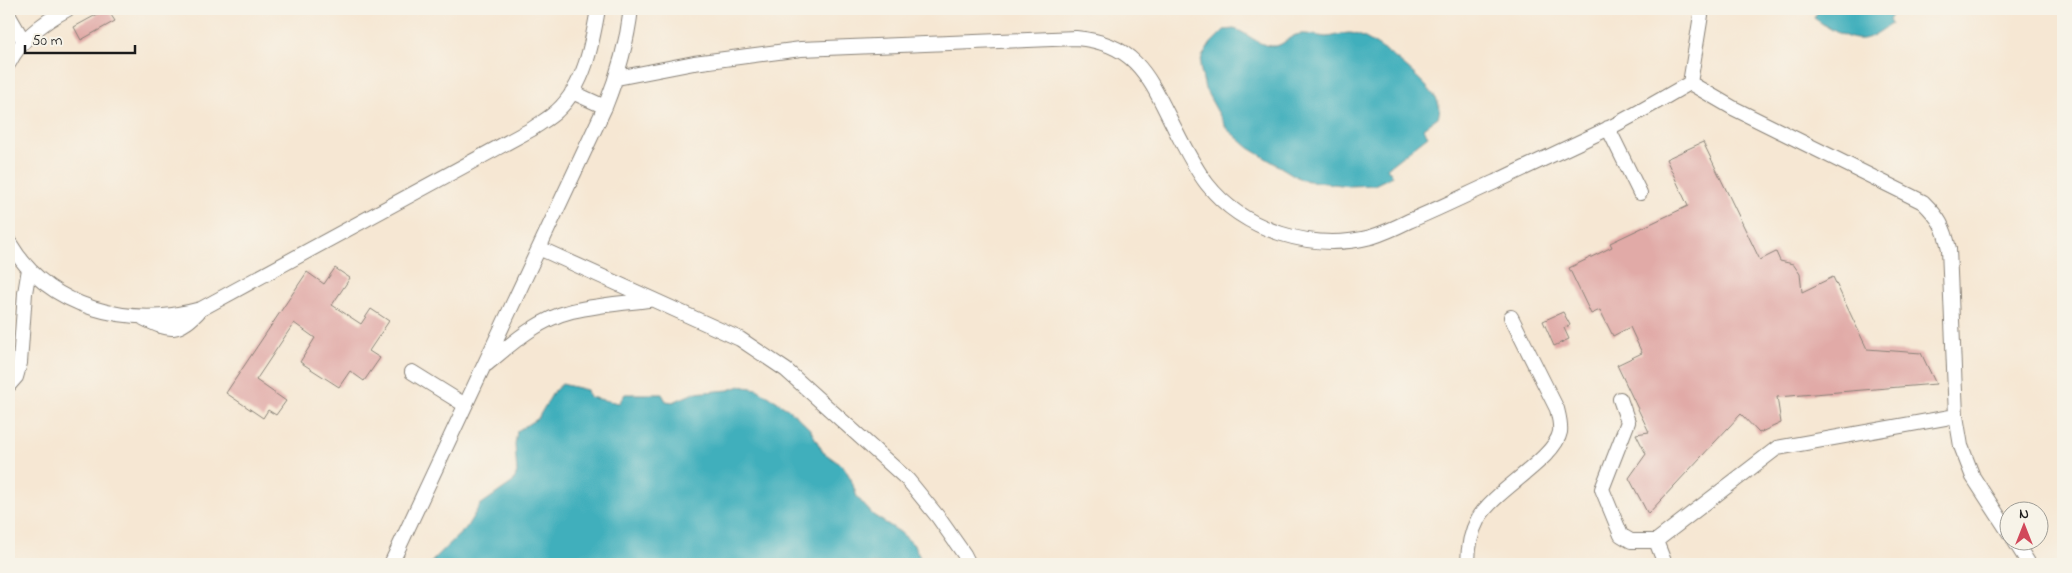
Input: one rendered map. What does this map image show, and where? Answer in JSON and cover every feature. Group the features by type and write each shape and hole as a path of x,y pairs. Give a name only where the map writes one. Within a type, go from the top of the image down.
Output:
{"lane":[{"path":"9,63 24,42 47,20 68,9"},
{"path":"9,242 29,268 68,299 90,309 142,318 162,328 172,329 190,322 201,310 532,129 557,111 572,92 583,71 593,39 598,9"},
{"path":"391,564 605,107 617,78 628,31 630,9"},
{"path":"1690,84 1702,9"},
{"path":"10,21 24,42"},
{"path":"617,78 694,64 801,49 1076,38 1097,40 1126,54 1149,78 1194,165 1220,198 1240,214 1262,227 1301,239 1336,242 1371,237 1392,229 1608,128 1690,84"},
{"path":"1690,84 1733,108 1923,202 1939,218 1949,249 1956,416 1962,446 1973,477 2000,519"},
{"path":"572,92 605,107"},
{"path":"1608,128 1640,193"},
{"path":"540,248 649,300 740,339 786,370 908,480 938,517 969,564"},
{"path":"9,385 16,377 20,362 25,293 29,268"},
{"path":"483,368 520,336 545,322 570,312 649,300"},
{"path":"1468,564 1470,540 1478,519 1490,503 1554,446 1560,433 1557,409 1511,318"},
{"path":"412,372 465,405"},
{"path":"1620,399 1628,422 1602,489 1621,535 1631,541 1656,540 1778,448 1956,416"},
{"path":"1656,540 1665,564"},
{"path":"2020,550 2029,564"}],"water":[{"path":"1819,9 1896,9 1889,20 1891,24 1870,37 1857,39 1837,33 1814,18"},
{"path":"1234,29 1262,44 1272,46 1279,45 1299,34 1326,37 1346,33 1358,35 1398,60 1424,83 1438,102 1440,110 1438,117 1423,128 1428,136 1387,168 1393,176 1374,185 1349,186 1302,180 1249,148 1227,129 1205,89 1200,66 1202,57 1211,43 1224,30"},
{"path":"562,384 587,390 589,397 619,403 625,394 662,394 666,401 673,402 694,393 729,390 740,386 757,389 789,409 810,429 823,452 844,467 851,479 857,497 873,515 900,532 914,545 923,564 431,564 466,528 480,505 513,482 517,473 515,445 517,431 538,418 554,391"}],"building":[{"path":"107,9 115,21 81,40 74,27"},
{"path":"1703,142 1760,260 1776,252 1780,261 1793,264 1800,274 1802,292 1833,277 1867,349 1921,353 1936,384 1777,397 1781,423 1759,433 1741,414 1648,514 1629,478 1646,454 1636,434 1649,432 1617,365 1642,353 1630,327 1613,336 1600,310 1591,314 1569,268 1612,247 1610,243 1688,206 1666,159"},
{"path":"335,268 350,278 332,305 361,324 371,309 389,321 369,351 380,358 364,381 350,371 339,387 300,362 315,338 294,323 256,380 286,401 276,415 268,410 263,418 226,393 307,272 324,284"},
{"path":"1563,312 1570,325 1564,328 1569,339 1554,346 1543,321"}]}
